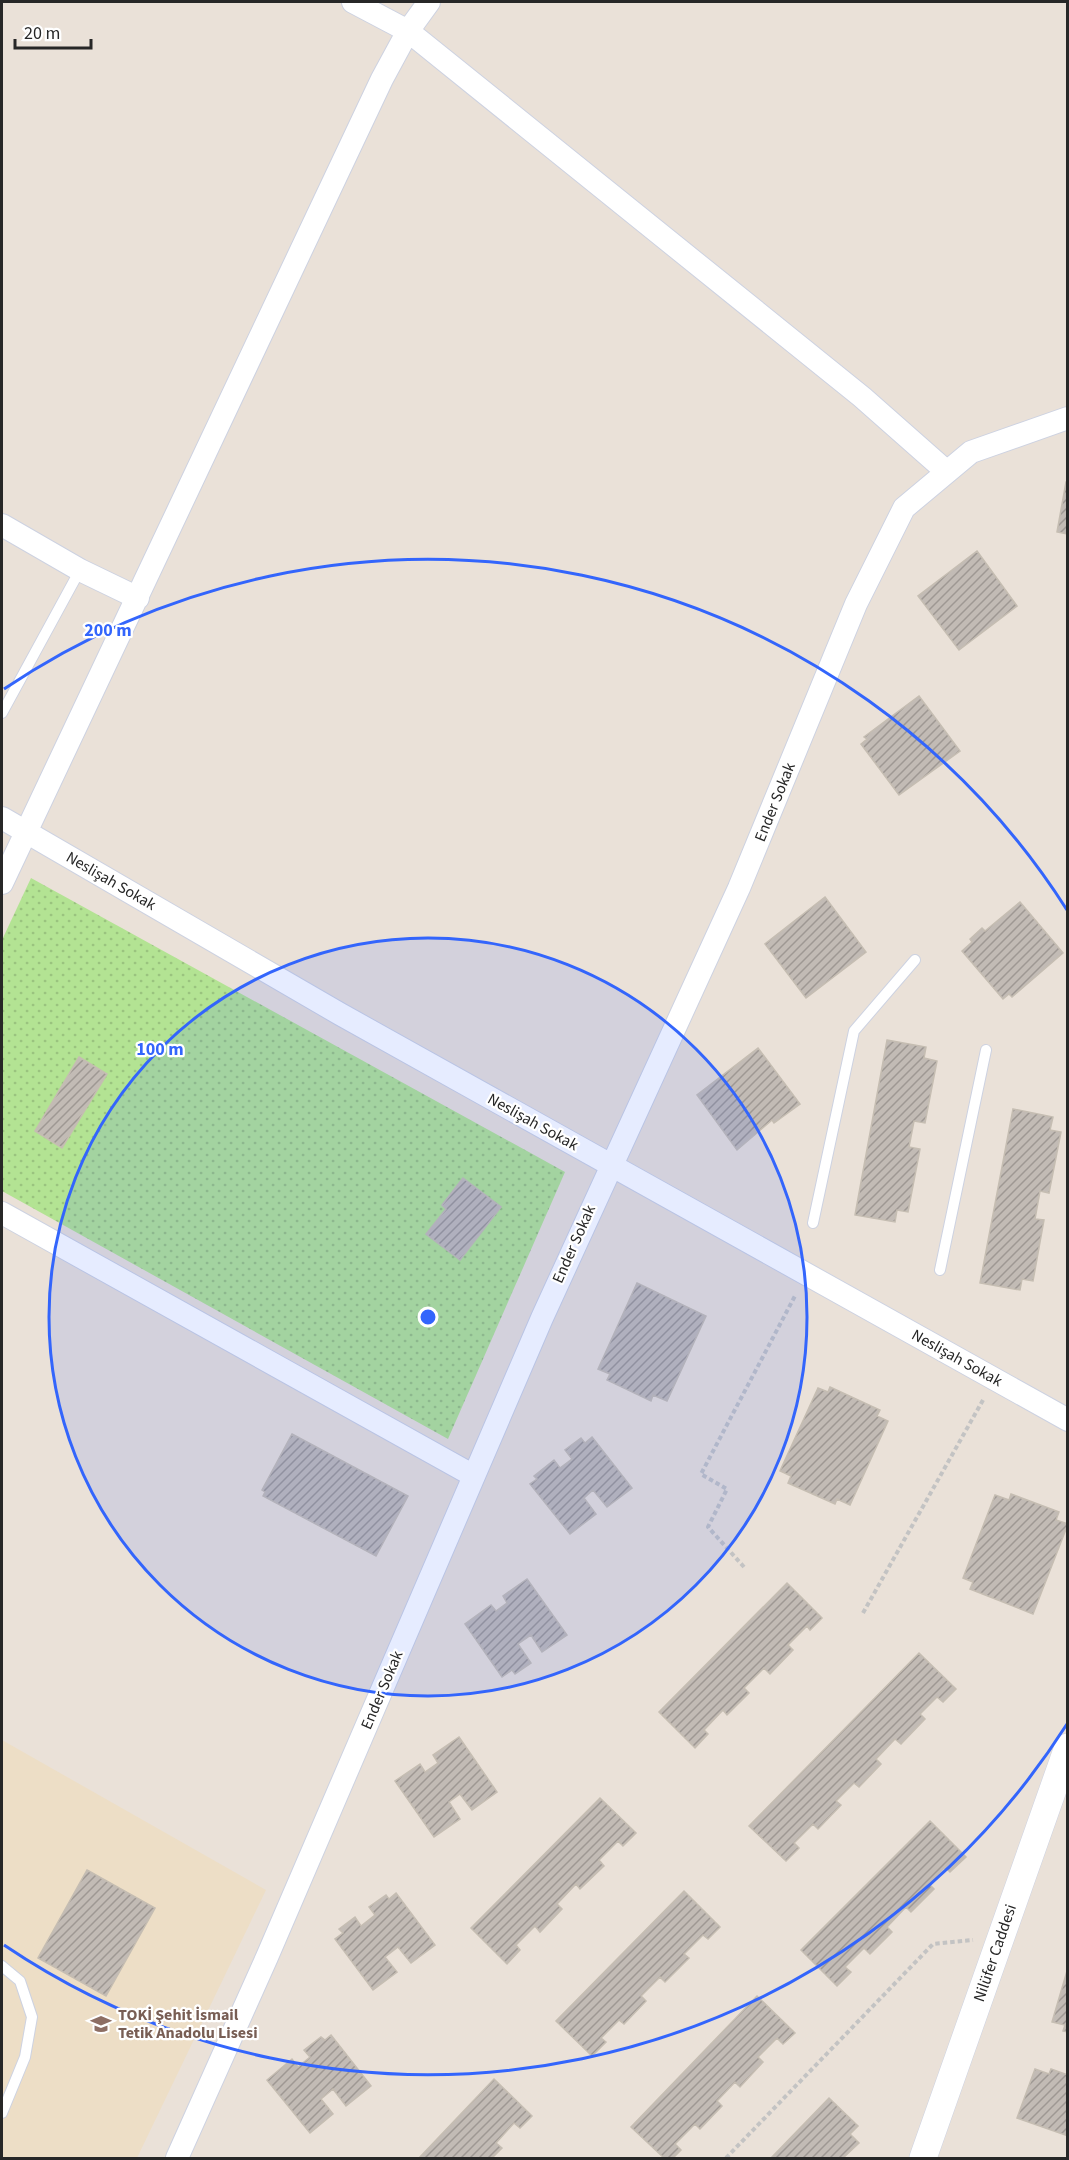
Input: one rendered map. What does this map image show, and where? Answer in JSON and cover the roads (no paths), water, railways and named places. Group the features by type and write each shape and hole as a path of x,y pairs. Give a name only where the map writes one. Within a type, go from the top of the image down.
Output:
{"street":[{"path":"353,2 408,31 853,390 946,472"},
{"path":"2,883 382,79 408,31 429,2"},
{"name":"Ender Sokak","path":"177,2158 267,1957 610,1165 739,888 856,604 904,508 971,452 1068,417"},
{"path":"2,525 80,570 138,598"},
{"name":"Neslişah Sokak","path":"2,818 340,1014 1068,1420"},
{"path":"2,1213 474,1476"},
{"name":"Nilüfer Caddesi","path":"923,2158 1068,1748"}],"lane":[{"path":"2,713 80,570"},
{"path":"813,1223 854,1031 915,960"},
{"path":"940,1270 986,1050"},
{"path":"2,1966 20,1981 32,2017 25,2056 2,2113"}],"place":[{"name":"TOKİ Şehit İsmail Tetik Anadolu Lisesi","path":"101,2024"}]}
